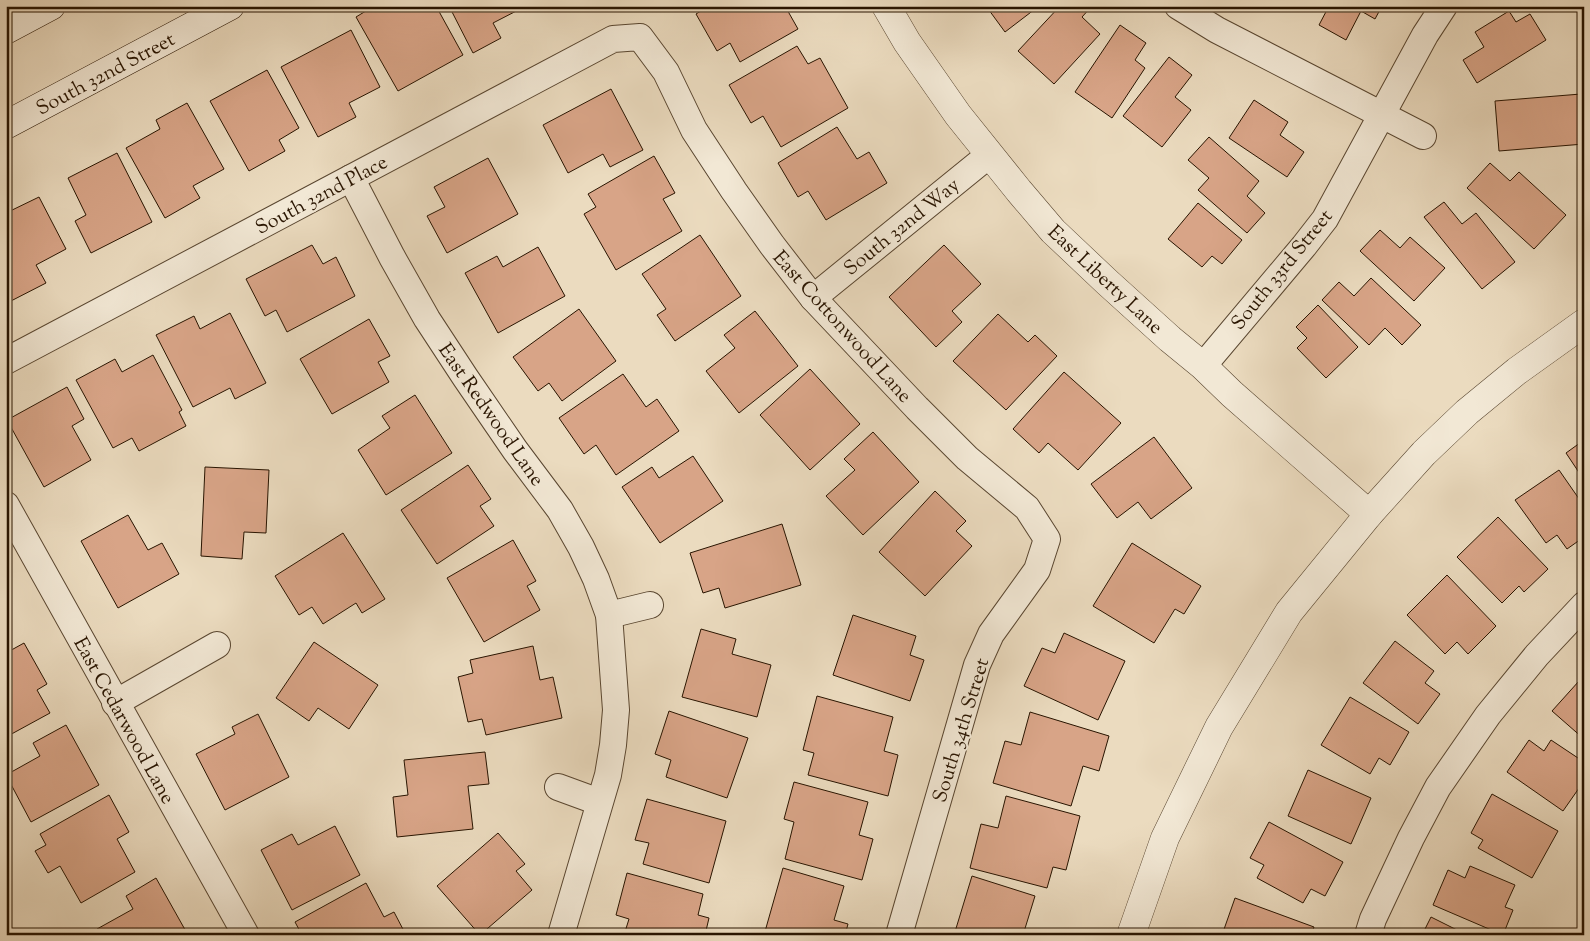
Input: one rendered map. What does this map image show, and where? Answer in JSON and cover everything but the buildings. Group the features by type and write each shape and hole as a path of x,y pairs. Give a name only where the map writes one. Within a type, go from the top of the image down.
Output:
{"street":[{"path":"6,30 51,6"},
{"name":"South 32nd Street","path":"6,125 230,6"},
{"name":"East Liberty Lane","path":"886,6 907,42 989,155 1054,231 1114,289 1369,514"},
{"path":"1178,6 1217,30 1423,136"},
{"name":"South 33rd Street","path":"1203,366 1325,219 1425,35 1444,6"},
{"name":"South 32nd Place","path":"6,361 613,39 640,36"},
{"name":"East Cottonwood Lane","path":"640,36 666,72 694,130 734,191 772,245 813,298 954,446 1027,508 1047,539"},
{"name":"South 32nd Way","path":"813,298 989,155"},
{"name":"East Redwood Lane","path":"351,178 427,319 515,450 560,510 581,547 596,579 609,615 616,710 613,745 608,775 560,935"},
{"path":"1130,935 1165,838 1219,727 1288,612 1369,514 1424,453 1467,412 1517,371 1584,323"},
{"name":"East Cedarwood Lane","path":"6,505 246,935"},
{"name":"South 34th Street","path":"899,935 977,665 991,634 1037,570 1047,539"},
{"path":"609,615 650,605"},
{"path":"1368,935 1373,919 1411,838 1438,787 1494,708 1537,656 1584,605"},
{"path":"115,703 217,645"},
{"path":"558,787 599,802"}]}
